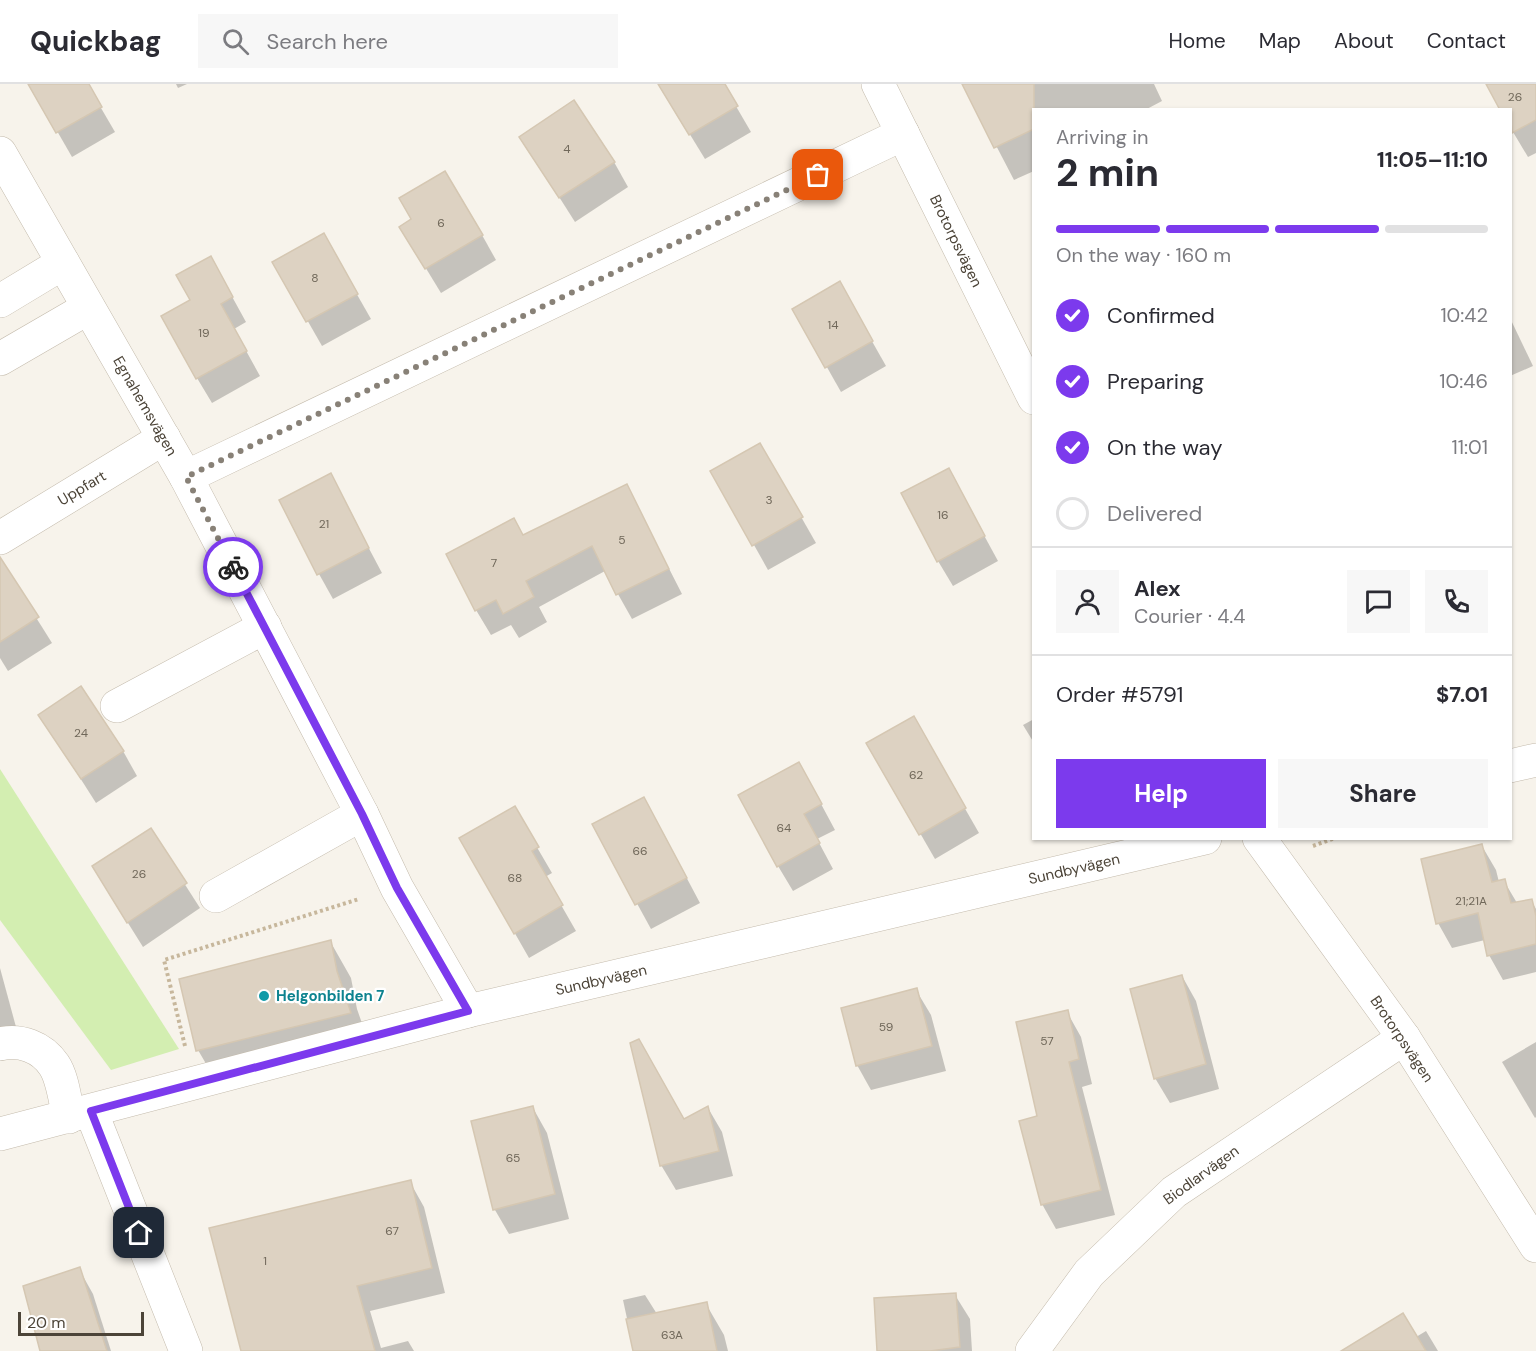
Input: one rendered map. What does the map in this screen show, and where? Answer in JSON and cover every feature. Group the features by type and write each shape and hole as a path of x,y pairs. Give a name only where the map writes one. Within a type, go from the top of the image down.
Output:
{"street":[{"name":"Brotorpsvägen","path":"878,84 1032,394"},
{"path":"186,477 903,134"},
{"name":"Egnahemsvägen","path":"0,153 186,477 362,814 397,888 468,1011"},
{"path":"0,301 63,263"},
{"path":"0,359 88,308"},
{"name":"Uppfart","path":"0,538 164,438"},
{"path":"117,706 265,627"},
{"path":"1512,766 1536,760"},
{"path":"216,896 362,814"},
{"name":"Sundbyvägen","path":"0,1134 468,1011 1196,840"},
{"name":"Brotorpsvägen","path":"1260,840 1404,1038 1536,1246"},
{"name":"Biodlarvägen","path":"1032,1351 1089,1273 1174,1192 1404,1038"},
{"path":"0,1044 16,1040 34,1047 54,1066 80,1114 186,1351"}],"path":[{"path":"188,1056 164,960 397,888"}],"green space":[{"path":"0,769 179,1049 111,1070 0,920"}],"building":[{"path":"28,84 89,84 102,107 56,133"},
{"path":"658,84 725,84 738,106 689,135"},
{"path":"962,84 1034,84 1032,130 994,148"},
{"path":"1486,84 1536,84 1536,120 1512,133 1512,108 1499,108"},
{"path":"574,100 615,162 559,198 519,137"},
{"path":"445,171 483,235 425,269 399,227 411,219 399,198"},
{"path":"324,233 358,294 306,322 272,262"},
{"path":"211,256 233,297 221,304 247,351 196,379 161,316 190,300 176,275"},
{"path":"840,281 873,341 825,368 792,309"},
{"path":"760,443 803,517 752,546 710,471"},
{"path":"949,468 985,536 937,562 901,493"},
{"path":"331,473 369,548 317,575 279,500"},
{"path":"627,484 669,569 616,595 592,546 526,581 534,597 503,614 496,600 475,611 446,554 514,518 523,535"},
{"path":"0,557 39,617 0,642"},
{"path":"81,686 124,751 81,779 38,715"},
{"path":"914,716 966,808 919,835 866,743"},
{"path":"799,762 822,804 804,814 820,843 777,867 738,795"},
{"path":"644,797 687,878 635,905 592,824"},
{"path":"515,806 539,847 532,851 563,905 514,934 459,838"},
{"path":"151,828 187,883 127,923 92,866"},
{"path":"1482,844 1492,882 1505,879 1511,903 1532,899 1536,916 1536,944 1487,956 1478,913 1436,924 1421,859"},
{"name":"Helgonbilden 7","path":"331,940 337,971 351,1013 196,1051 179,979"},
{"path":"1182,975 1206,1064 1154,1079 1130,989"},
{"path":"917,988 932,1046 856,1066 841,1008"},
{"path":"1068,1010 1079,1059 1069,1062 1101,1190 1041,1205 1019,1121 1037,1116 1016,1022"},
{"path":"639,1039 684,1119 708,1106 719,1151 660,1166 630,1043"},
{"path":"533,1106 555,1194 493,1210 471,1121"},
{"path":"411,1180 432,1268 357,1286 375,1351 241,1351 209,1228"},
{"path":"80,1267 107,1351 40,1351 23,1286"},
{"path":"956,1293 960,1347 930,1351 877,1351 874,1298"},
{"path":"707,1302 717,1351 633,1351 626,1319"},
{"path":"1403,1313 1426,1351 1341,1351"}],"way so far":[{"path":"233,567 186,477 818,175"}],"place":[{"name":"Helgonbilden 7","path":"264,996"}],"route":[{"path":"139,1233 91,1111 468,1011 397,888 362,814 233,567"}]}
